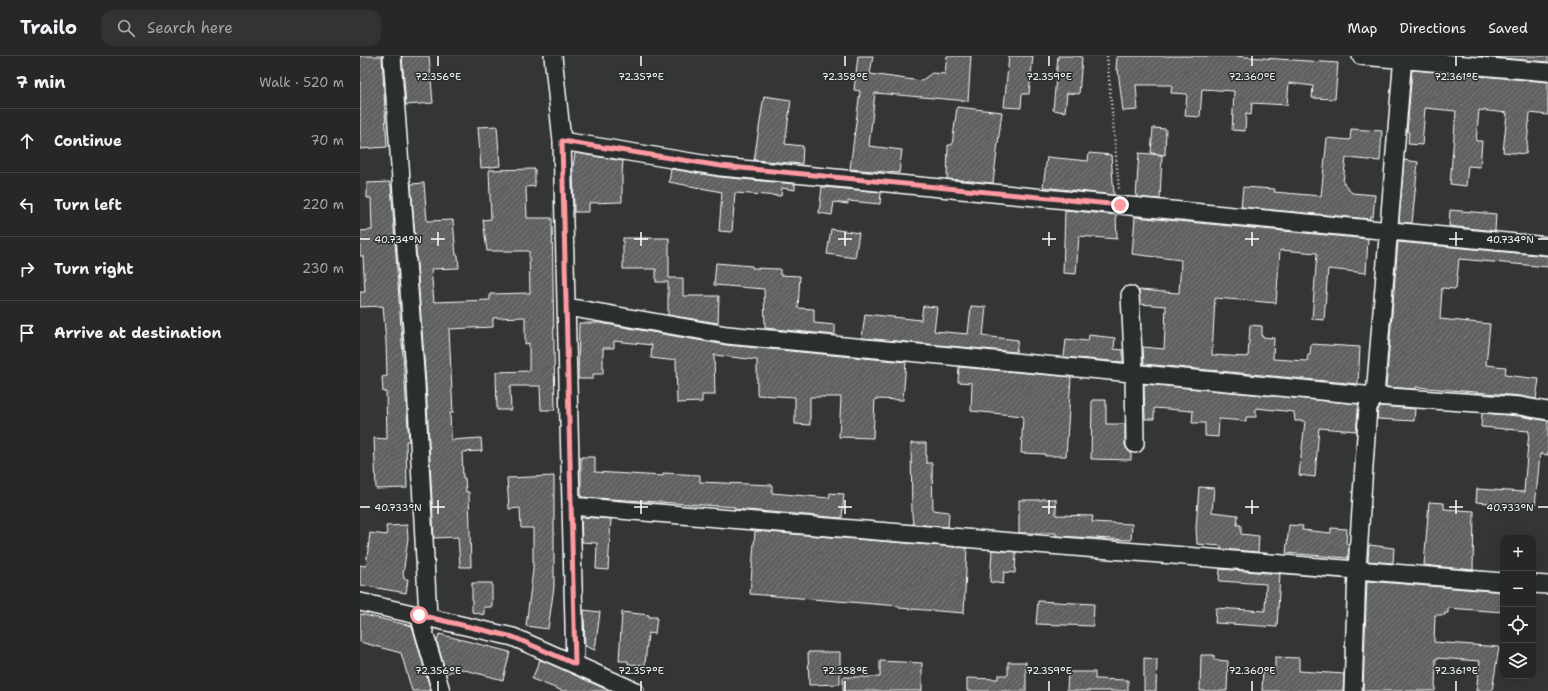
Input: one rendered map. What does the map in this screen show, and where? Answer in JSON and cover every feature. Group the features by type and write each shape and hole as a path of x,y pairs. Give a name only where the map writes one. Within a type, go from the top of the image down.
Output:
{"street":[{"path":"392,56 416,384 423,616 441,691"},
{"path":"553,56 562,141 575,664"},
{"path":"1361,56 1403,58 1548,72"},
{"path":"1353,691 1357,569 1368,407 1375,396 1403,58"},
{"path":"562,141 721,166 1548,246"},
{"path":"1130,295 1134,373 1135,444"},
{"path":"567,307 727,335 1375,396 1520,406 1548,411"},
{"path":"571,506 1500,582"},
{"path":"1536,584 1548,586"},
{"path":"360,602 513,637 575,664 610,685 635,691"}],"path":[{"path":"1108,56 1120,205"}],"building":[{"path":"360,56 382,56 387,147 360,149"},
{"path":"402,56 429,56 433,103 406,105"},
{"path":"858,56 873,56 870,74 921,81 932,73 945,74 947,56 971,56 968,101 875,93 869,146 902,150 899,173 850,169 860,91 854,90"},
{"path":"1009,56 1033,56 1029,94 1022,94 1021,108 1004,107"},
{"path":"1058,56 1081,56 1082,58 1079,94 1067,93 1065,112 1053,110"},
{"path":"1117,56 1233,56 1338,63 1335,99 1312,98 1313,86 1289,83 1287,105 1252,103 1251,115 1246,114 1245,131 1232,130 1234,91 1202,89 1200,117 1185,116 1187,94 1171,93 1172,85 1136,85 1138,110 1123,111 1118,70 1116,70"},
{"path":"1478,56 1548,56 1548,62"},
{"path":"1412,70 1548,82 1548,115 1530,113 1526,154 1503,152 1507,113 1479,110 1476,141 1482,141 1480,167 1468,166 1466,186 1450,184 1456,111 1425,108 1422,145 1408,144 1409,132 1407,132"},
{"path":"764,96 791,100 785,144 803,146 802,164 754,160"},
{"path":"957,107 1002,112 993,183 947,179 948,145 952,145"},
{"path":"497,126 500,166 481,168 478,127"},
{"path":"1153,128 1166,129 1165,155 1151,153"},
{"path":"1351,129 1382,131 1380,161 1346,158 1343,182 1352,193 1375,195 1373,217 1370,216 1370,219 1241,207 1243,187 1275,189 1274,192 1321,196 1327,138 1350,140"},
{"path":"575,153 623,161 622,202 589,203 589,212 574,212 573,168"},
{"path":"1089,153 1111,155 1114,195 1043,187 1047,157 1088,161"},
{"path":"1139,153 1162,155 1160,199 1136,197"},
{"path":"1404,160 1418,162 1412,223 1399,222"},
{"path":"535,169 535,186 526,187 527,218 552,218 555,410 541,410 540,386 510,386 511,410 497,410 496,372 529,371 529,343 525,344 525,317 493,318 493,327 449,329 453,413 450,413 451,440 481,438 482,451 462,452 463,478 465,478 466,492 469,492 471,567 460,567 458,537 434,538 426,384 411,184 424,183 427,221 453,220 456,255 458,255 459,268 431,269 434,302 490,300 490,294 530,293 529,251 487,251 483,220 491,219 489,170"},
{"path":"671,169 720,177 795,184 795,190 782,188 781,196 735,193 732,232 719,231 722,192 669,182"},
{"path":"390,182 409,441 406,441 407,488 376,489 374,438 387,439 386,392 383,392 382,377 387,376 386,342 383,306 360,307 360,292 365,292 363,256 360,256 360,231 372,230 371,198 367,198 367,183"},
{"path":"822,187 881,192 880,204 848,201 848,204 834,202 832,215 819,213"},
{"path":"1065,210 1116,215 1117,239 1079,236 1076,274 1063,273"},
{"path":"1450,210 1496,214 1495,231 1449,226"},
{"path":"1135,217 1368,239 1366,273 1328,269 1324,320 1312,319 1317,253 1280,250 1276,303 1215,298 1212,355 1248,357 1250,325 1262,326 1262,337 1274,338 1273,359 1307,361 1308,355 1310,355 1311,344 1360,347 1358,384 1144,364 1143,347 1164,349 1166,306 1140,304 1139,290 1179,293 1181,260 1132,254"},
{"path":"831,229 859,233 855,258 827,254"},
{"path":"623,238 669,238 669,278 683,278 683,296 719,296 718,323 668,315 668,282 656,282 656,269 623,269"},
{"path":"1398,242 1548,256 1548,267 1459,259 1456,289 1442,288 1440,319 1490,324 1486,365 1506,367 1505,375 1539,379 1536,399 1521,396 1416,387 1416,389 1386,387"},
{"path":"716,263 752,266 752,268 780,269 780,275 800,276 798,308 814,309 814,323 835,325 835,335 765,328 764,289 714,285"},
{"path":"923,306 937,307 934,331 968,334 971,306 986,307 983,336 1018,340 1016,352 862,338 865,314 921,320"},
{"path":"579,323 600,323 726,345 906,362 903,400 875,399 873,438 839,437 841,397 810,397 810,425 795,424 795,397 757,395 757,360 714,355 715,395 702,395 702,402 677,403 676,359 668,360 651,358 652,345 614,341 614,348 603,348 603,374 593,374 593,379 578,379"},
{"path":"1089,335 1115,338 1114,349 1123,350 1123,362 1064,357 1066,339 1088,341"},
{"path":"959,367 1071,377 1066,456 1045,456 1045,454 1021,453 1023,416 971,411 972,383 958,382"},
{"path":"1144,384 1359,404 1356,431 1319,428 1315,477 1299,475 1305,421 1295,421 1294,412 1256,408 1256,417 1246,417 1246,421 1219,419 1218,437 1205,436 1205,423 1192,423 1193,411 1154,408 1154,419 1145,419"},
{"path":"1092,400 1106,400 1106,424 1125,424 1125,445 1131,453 1131,460 1091,459"},
{"path":"1380,406 1415,409 1414,421 1377,419"},
{"path":"1482,413 1519,416 1548,421 1548,455 1540,454 1535,507 1476,502 1477,489 1524,492 1529,431 1481,427"},
{"path":"911,443 926,443 926,463 932,463 933,510 949,512 948,527 913,524"},
{"path":"581,457 595,457 595,472 663,476 663,473 700,475 700,482 772,485 772,493 829,498 830,493 844,494 842,518 734,509 735,507 581,497"},
{"path":"554,476 554,587 548,629 526,626 533,570 533,528 521,528 520,508 509,509 507,478"},
{"path":"1199,487 1214,488 1212,512 1238,515 1237,525 1241,525 1241,534 1259,536 1258,552 1221,549 1221,546 1197,544 1196,527"},
{"path":"1056,499 1056,515 1093,516 1092,522 1132,524 1131,540 1056,536 1056,533 1019,533 1019,500"},
{"path":"1429,502 1444,503 1444,509 1474,511 1473,570 1424,565"},
{"path":"581,517 611,519 608,570 596,569 597,543 582,542"},
{"path":"407,525 408,538 403,575 404,579 408,579 406,593 360,585 360,565 366,566 370,533 387,535 386,526"},
{"path":"1289,525 1303,526 1302,530 1331,533 1331,528 1347,529 1346,543 1349,544 1348,558 1286,553"},
{"path":"755,531 967,548 964,613 899,608 899,606 750,594"},
{"path":"1369,545 1394,548 1393,563 1368,561"},
{"path":"992,550 1016,552 1015,573 1004,572 1003,584 990,582"},
{"path":"1220,569 1280,574 1277,627 1215,623 1216,608 1265,611 1266,584 1219,581"},
{"path":"1367,581 1500,592 1500,612 1448,608 1448,613 1445,613 1445,615 1435,615 1434,642 1499,647 1492,691 1476,691 1480,661 1436,658 1435,691 1363,691"},
{"path":"472,583 492,583 492,607 484,607 484,615 472,612"},
{"path":"1038,601 1094,604 1093,626 1036,624"},
{"path":"584,610 600,612 595,650 585,646"},
{"path":"622,612 657,617 655,634 648,633 645,665 628,664 628,661 619,661"},
{"path":"360,614 412,626 431,691 412,691 401,653 360,642"},
{"path":"439,634 510,652 503,680 461,669 446,673 437,642"},
{"path":"808,652 840,652 840,684 809,685"},
{"path":"1201,655 1214,655 1214,660 1228,661 1227,691 1200,691"},
{"path":"1275,657 1299,658 1299,671 1344,674 1343,691 1262,691 1263,669 1275,669"},
{"path":"1144,658 1157,659 1156,691 1144,691"},
{"path":"540,660 610,691 563,691 532,679"},
{"path":"880,661 922,663 922,691 843,691 843,677 880,677"},
{"path":"1008,662 1026,662 1026,691 967,691 967,678 998,679 998,675 1008,675"},
{"path":"1068,672 1095,672 1095,679 1128,680 1128,691 1067,691"}],"route":[{"path":"419,615 513,637 575,664 562,141 721,166 1120,205"}]}
